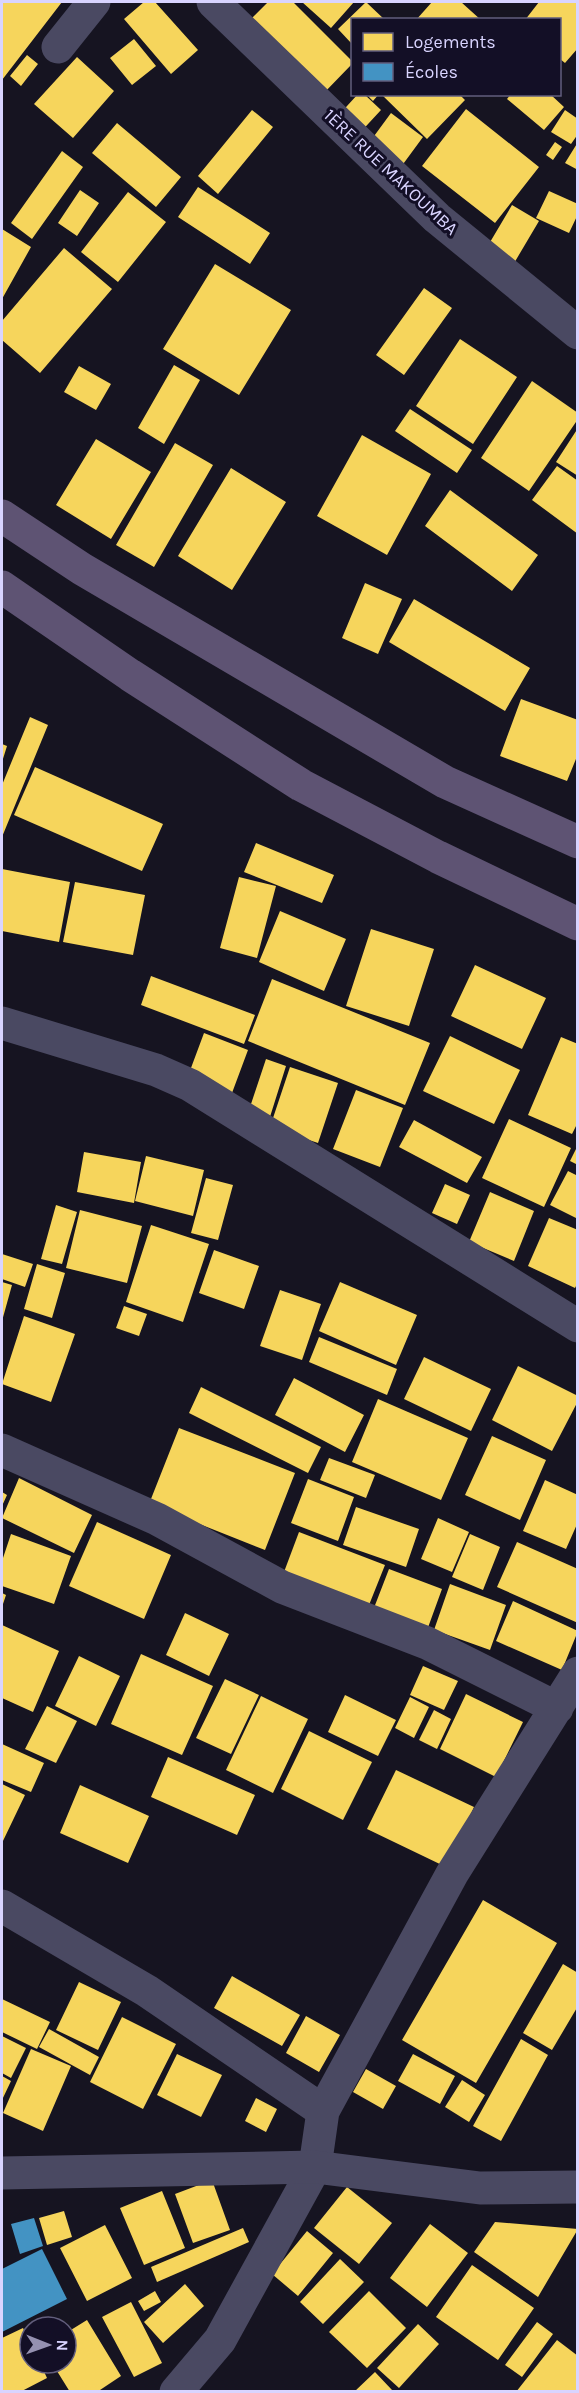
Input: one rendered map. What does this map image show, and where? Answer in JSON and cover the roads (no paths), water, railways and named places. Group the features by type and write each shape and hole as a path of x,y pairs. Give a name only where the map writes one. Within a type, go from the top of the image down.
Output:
{"main road":[{"path":"2,516 82,569 445,782 578,842"},
{"path":"2,587 130,675 301,784 438,857 578,924"}],"street":[{"path":"58,47 93,2"},
{"name":"1ÈRE RUE MAKOUMBA","path":"213,2 437,218 578,333"},
{"path":"2,1023 156,1070 190,1085 578,1326"},
{"path":"2,1450 158,1519 282,1587 427,1643 557,1708"},
{"path":"176,2391 220,2340 315,2167 322,2111 452,1874 578,1673"},
{"path":"2,1906 147,1991 322,2111"},
{"path":"2,2173 315,2167 480,2188 578,2187"}]}
